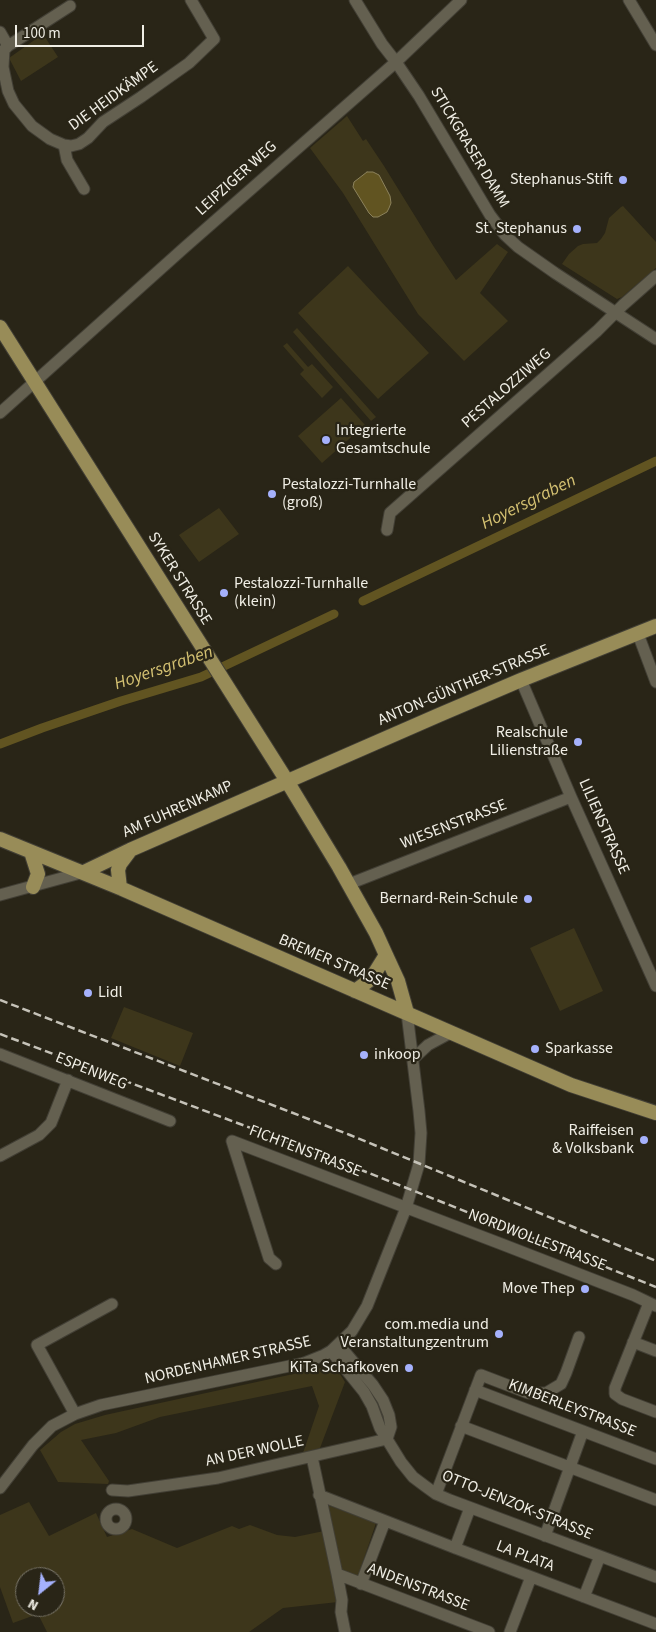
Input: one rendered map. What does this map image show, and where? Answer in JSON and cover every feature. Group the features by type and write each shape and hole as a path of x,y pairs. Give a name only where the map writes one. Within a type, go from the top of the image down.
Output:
{"main road":[{"name":"SYKER STRASSE","path":"0,327 287,781 349,884 376,933 398,981 407,1013"},
{"name":"ANTON-GÜNTHER-STRASSE","path":"287,781 521,680 656,626"},
{"name":"AM FUHRENKAMP","path":"84,872 287,781"},
{"name":"BREMER STRASSE","path":"0,839 84,872 571,1085 656,1113"},
{"path":"120,888 118,870 130,850"},
{"path":"31,852 38,874 33,887"},
{"path":"355,991 371,979 386,955"}],"street":[{"name":"DIE HEIDKÄMPE","path":"8,46 4,50 2,67 8,91 14,104 32,126 50,139 64,145 79,144 88,138 95,128 103,122 189,62 214,39 191,0"},
{"name":"STICKGRASER DAMM","path":"355,0 382,44 419,96 490,215 505,235 518,247 549,269 656,339"},
{"name":"LEIPZIGER WEG","path":"0,413 396,62 462,0"},
{"path":"629,0 656,45"},
{"path":"0,32 8,46 70,6"},
{"name":"DIE HEIDKÄMPE","path":"64,145 67,160 84,189"},
{"name":"PESTALOZZIWEG","path":"387,530 390,513 597,331 656,276"},
{"path":"638,634 656,682"},
{"name":"LILIENSTRASSE","path":"521,680 656,986"},
{"name":"WIESENSTRASSE","path":"349,884 571,797"},
{"path":"0,895 84,872"},
{"name":"NORDENHAMER STRASSE","path":"0,1488 33,1445 52,1426 75,1414 101,1405 304,1363 335,1348 352,1331 362,1317 406,1208 417,1174 421,1133 407,1013"},
{"path":"413,1060 428,1045 452,1032"},
{"name":"ESPENWEG","path":"0,1054 170,1121"},
{"path":"0,1156 39,1135 51,1123 68,1080"},
{"name":"FICHTENSTRASSE","path":"276,1264 269,1258 232,1141 406,1208"},
{"name":"NORDWOLLESTRASSE","path":"406,1208 652,1304"},
{"path":"75,1414 38,1345 112,1304"},
{"path":"652,1304 633,1342 615,1388 615,1394 622,1399 656,1412"},
{"path":"436,1494 481,1375 528,1394 546,1393 561,1384 579,1337"},
{"path":"633,1342 656,1351"},
{"name":"OTTO-JENZOK-STRASSE","path":"335,1348 364,1392 372,1406 380,1428 407,1470 413,1477 436,1494 656,1577"},
{"name":"KIMBERLEYSTRASSE","path":"476,1390 656,1459"},
{"path":"461,1426 656,1500"},
{"path":"545,1536 582,1430"},
{"name":"AN DER WOLLE","path":"112,1490 128,1491 218,1478 387,1439"},
{"path":"312,1457 342,1600 341,1612 345,1632"},
{"path":"118,1509 128,1491"},
{"name":"LA PLATA","path":"319,1495 656,1624"},
{"path":"455,1548 470,1508"},
{"path":"361,1584 385,1521"},
{"path":"584,1597 600,1556"},
{"name":"ANDENSTRASSE","path":"337,1574 489,1632"},
{"path":"510,1632 531,1577"}],"shaded area":[{"path":"43,34 58,57 21,81 9,58"},
{"path":"347,116 363,141 366,139 384,166 456,280 497,244 508,252 480,293 508,321 464,361 418,314 343,193 310,148"},
{"path":"367,172 379,175 390,196 391,203 387,212 378,217 373,217 369,213 353,187 354,182"},
{"path":"623,206 656,242 656,268 622,297 617,299 562,264 578,246 597,243 605,233 609,218"},
{"path":"348,266 429,353 378,399 298,313"},
{"path":"297,328 376,417 371,421 293,332"},
{"path":"287,343 308,367 312,364 333,387 322,398 300,374 304,370 283,346"},
{"path":"341,398 365,425 322,463 298,436"},
{"path":"219,508 239,534 199,562 179,535"},
{"path":"574,928 603,991 560,1011 530,948"},
{"path":"124,1007 193,1033 180,1066 111,1038"},
{"path":"328,1364 338,1371 345,1382 320,1448 303,1453 319,1406 312,1386 160,1417 116,1433 81,1440 109,1481 108,1484 58,1482 40,1450 61,1432 75,1424 105,1415 321,1368"},
{"path":"29,1502 49,1536 96,1513 107,1537 132,1529 177,1548 232,1526 239,1529 250,1525 277,1535 295,1537 324,1531 338,1602 283,1608 249,1632 47,1632 40,1617 65,1617 65,1567 15,1567 15,1617 30,1617 13,1623 0,1587 0,1515"},
{"path":"327,1505 376,1523 357,1579 340,1572"}],"waterway":[{"name":"Hoyersgraben","path":"363,601 656,461"},
{"name":"Hoyersgraben","path":"0,744 121,701 201,677 334,614"}],"railway":[{"path":"0,1000 350,1135 656,1261"},
{"path":"0,1034 336,1160 656,1287"}],"place":[{"name":"Stephanus-Stift","path":"623,180"},
{"name":"St. Stephanus","path":"577,229"},
{"name":"Integrierte Gesamtschule","path":"326,440"},
{"name":"Pestalozzi-Turnhalle (groß)","path":"272,494"},
{"name":"Pestalozzi-Turnhalle (klein)","path":"224,593"},
{"name":"Realschule Lilienstraße","path":"578,742"},
{"name":"Bernard-Rein-Schule","path":"528,899"},
{"name":"Lidl","path":"88,993"},
{"name":"Sparkasse","path":"535,1049"},
{"name":"inkoop","path":"364,1055"},
{"name":"Raiffeisen & Volksbank","path":"644,1140"},
{"name":"Move Thep","path":"585,1289"},
{"name":"com.media und Veranstaltungzentrum","path":"499,1334"},
{"name":"KiTa Schafkoven","path":"409,1368"}]}
